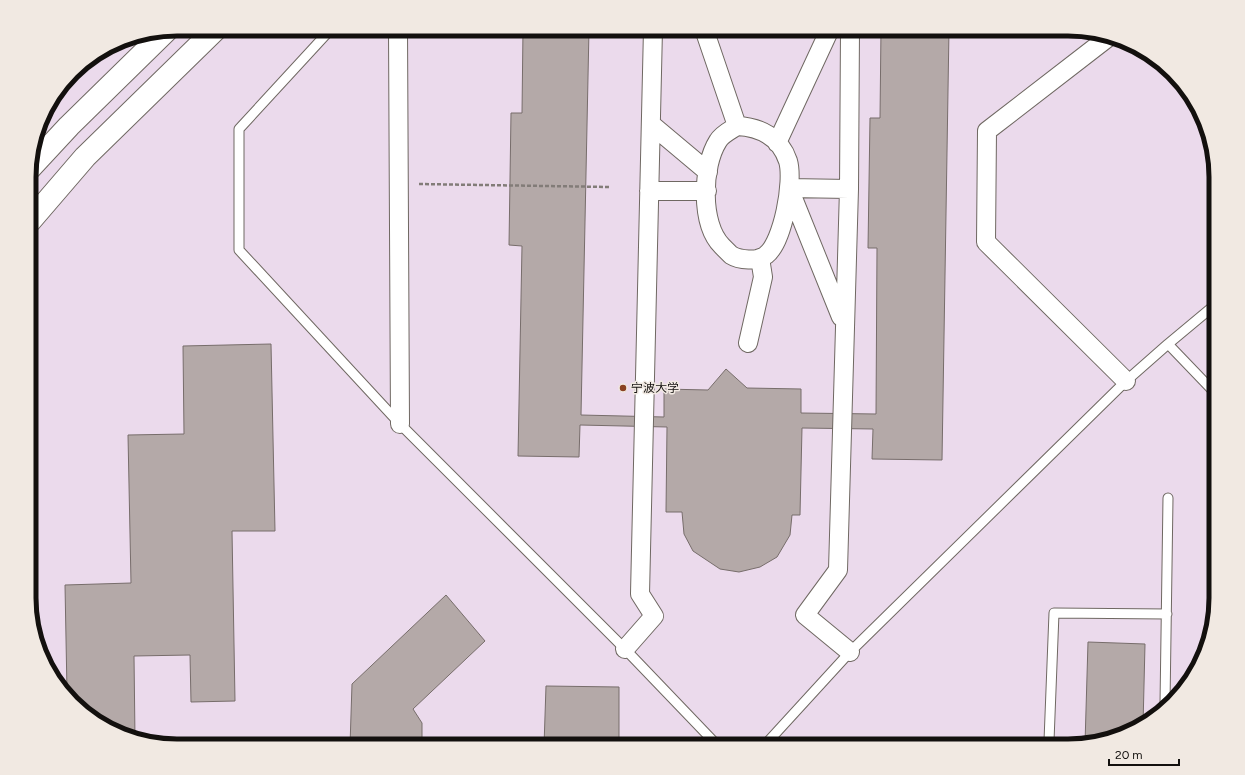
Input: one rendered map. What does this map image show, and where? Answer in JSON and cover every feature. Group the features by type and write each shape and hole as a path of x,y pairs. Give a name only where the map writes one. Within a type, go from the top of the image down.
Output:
{"street":[{"path":"36,214 85,157 209,36"},
{"path":"398,36 400,424"},
{"path":"625,649 654,616 640,594 653,36"},
{"path":"706,36 737,126"},
{"path":"777,143 827,36"},
{"path":"850,36 849,189 838,570 805,615 850,652"},
{"path":"37,161 69,126 160,37"},
{"path":"1104,41 987,131 986,242 1126,381"},
{"path":"652,125 708,172"},
{"path":"737,126 760,129 777,143 788,161 789,188 784,222 774,246 766,256 760,258 746,259 731,255 720,244 712,232 707,218 709,158 719,139 737,126"},
{"path":"789,188 849,189"},
{"path":"789,188 844,324"},
{"path":"649,191 707,191"},
{"path":"748,344 763,277 760,258"}],"lane":[{"path":"325,36 240,129 239,250 400,424 625,649 711,739"},
{"path":"770,739 850,652 1126,381 1209,310"},
{"path":"1168,344 1209,387"},
{"path":"1166,700 1168,498"},
{"path":"1049,739 1054,613 1167,614"}],"path":[{"path":"399,183 610,187"}],"shaded area":[{"name":"宁波大学","path":"167,36 1078,36 1114,43 1131,50 1154,65 1168,77 1185,98 1195,114 1202,131 1209,167 1209,608 1202,644 1195,661 1180,684 1168,698 1147,715 1131,725 1114,732 1078,739 167,739 131,732 114,725 91,710 77,698 60,677 50,661 43,644 37,617 36,167 43,131 50,114 65,91 77,77 91,65 114,50 131,43"}],"building":[{"path":"523,36 589,36 581,415 664,417 664,389 708,390 726,369 747,388 801,389 801,413 876,414 877,248 868,248 870,118 880,118 881,36 949,36 942,460 872,459 873,429 802,428 800,515 792,515 790,535 777,557 760,567 739,572 720,569 693,551 684,534 682,512 666,512 667,427 580,425 579,457 518,456 522,246 509,245 511,113 522,113"},
{"path":"271,344 275,531 232,531 235,701 191,702 190,655 134,656 135,733 114,725 98,715 77,698 67,686 65,585 131,583 128,435 184,434 183,346"},
{"path":"446,595 485,641 413,709 422,723 422,739 350,739 352,684"},
{"path":"1088,642 1145,644 1143,717 1131,725 1114,732 1085,738"},
{"path":"546,686 619,687 619,739 544,739"}],"place":[{"name":"宁波大学","path":"623,388"}]}
